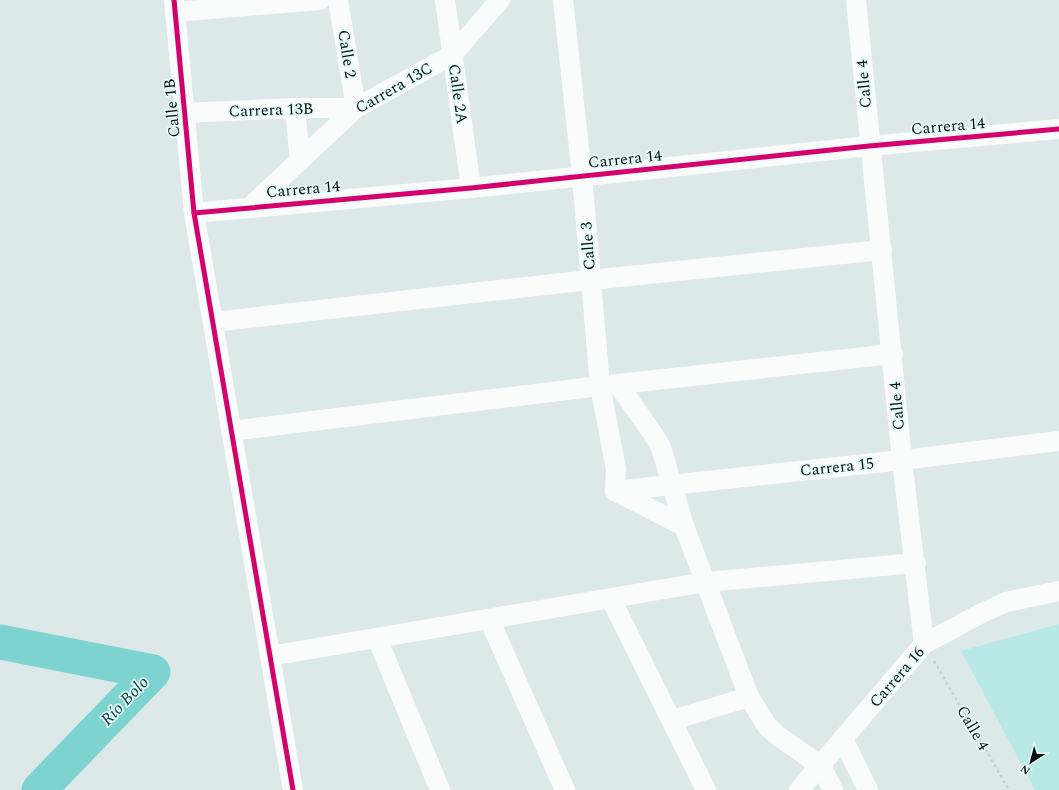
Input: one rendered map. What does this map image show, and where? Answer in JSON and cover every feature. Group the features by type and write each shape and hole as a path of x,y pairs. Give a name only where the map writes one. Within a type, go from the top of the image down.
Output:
{"street":[{"path":"175,6 320,0"},
{"name":"Calle 2","path":"338,0 356,108"},
{"name":"Calle 2A","path":"445,0 471,188"},
{"name":"Carrera 13C","path":"250,207 356,108 452,55 500,0"},
{"name":"Calle 3","path":"563,0 582,176 590,280 609,385 616,469 615,491"},
{"name":"Calle 4","path":"856,0 870,146 893,354 902,460 916,563 924,644"},
{"name":"Calle 1B","path":"175,6 194,213 293,790"},
{"path":"295,108 300,161"},
{"name":"Carrera 13B","path":"185,113 295,108 356,108"},
{"name":"Carrera 14","path":"194,213 471,188 870,146 1059,129"},
{"path":"212,322 590,280 882,250"},
{"path":"231,431 609,385 893,354"},
{"path":"609,385 661,447 684,526 749,697 767,726 778,736 821,766 834,790"},
{"name":"Carrera 15","path":"615,491 902,460 1059,441"},
{"path":"615,491 684,526"},
{"path":"270,656 706,582 916,563"},
{"name":"Carrera 16","path":"799,790 924,644 1006,602 1059,591"},
{"path":"611,599 706,790"},
{"path":"489,619 565,790"},
{"path":"377,638 440,790"},
{"path":"672,720 749,697"},
{"path":"843,740 868,790"}],"shaded area":[{"path":"1059,624 1059,790 1035,790 961,651"}],"waterway":[{"name":"Río Bolo","path":"0,642 153,672 39,790"}],"cycle path":[{"path":"174,0 194,213 293,790"},
{"path":"194,213 471,188 869,146 1059,129"}]}
